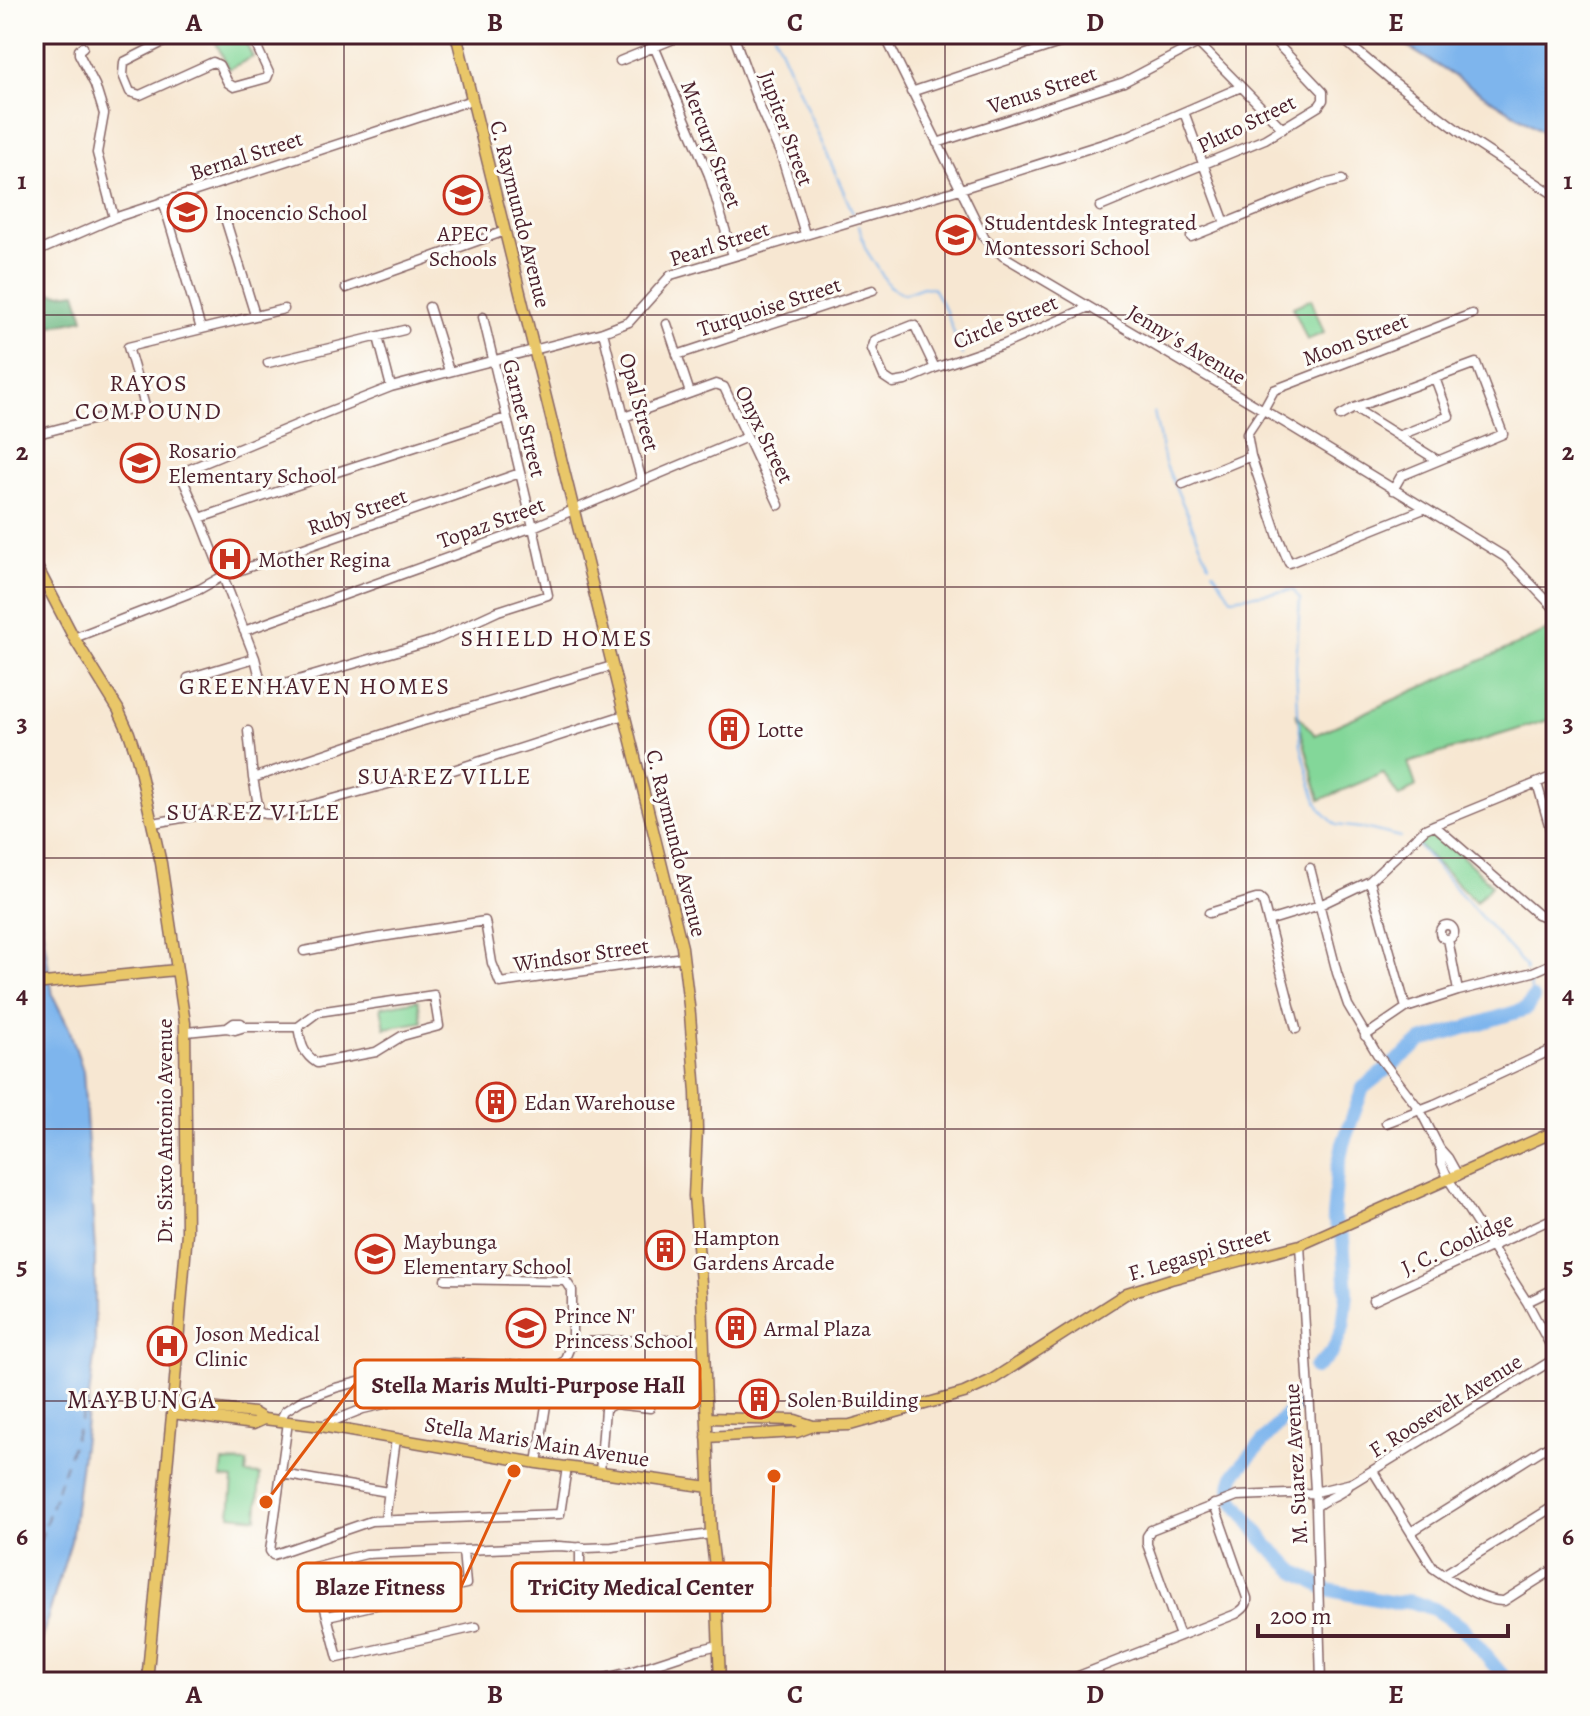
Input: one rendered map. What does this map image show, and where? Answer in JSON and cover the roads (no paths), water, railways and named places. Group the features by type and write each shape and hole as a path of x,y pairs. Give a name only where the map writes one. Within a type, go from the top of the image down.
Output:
{"main road":[{"name":"C. Raymundo Avenue","path":"456,34 653,822 683,957 696,1093 694,1185 720,1682"},
{"name":"Dr. Sixto Antonio Avenue","path":"34,561 129,733 144,783 161,863 186,1032 187,1232 147,1682"},
{"path":"34,984 176,970"},
{"name":"F. Legaspi Street","path":"707,1437 797,1432 813,1426 850,1425 964,1393 990,1381 1127,1293 1300,1245 1556,1131"},
{"name":"Stella Maris Main Avenue","path":"173,1408 253,1424 264,1419 321,1426 537,1463 709,1487"},
{"name":"F. Legaspi Street","path":"707,1418 795,1420 813,1426"}],"street":[{"path":"179,34 124,62 123,75 130,92 140,95 213,62 219,65 234,87 267,78 269,73 253,37 267,34"},
{"path":"620,61 686,34"},
{"name":"Jupiter Street","path":"733,34 781,155 805,234"},
{"name":"Jenny's Avenue","path":"885,34 985,239 1003,256 1505,557 1556,610"},
{"path":"1055,34 1059,44"},
{"path":"911,92 1087,34"},
{"name":"Pluto Street","path":"1100,207 1265,139 1319,106 1323,92 1268,34"},
{"path":"1337,34 1472,141 1556,196"},
{"path":"1196,38 1283,129"},
{"name":"Venus Street","path":"937,143 1124,82 1196,38"},
{"name":"Mercury Street","path":"654,46 709,175 733,256"},
{"path":"83,47 79,54 95,85 104,114 97,153 114,218"},
{"name":"Pearl Street","path":"200,518 180,473 391,387 603,332 629,322 671,275 959,190 1128,136 1241,87"},
{"name":"Bernal Street","path":"34,253 114,218 472,100"},
{"path":"1184,112 1225,223"},
{"path":"1191,237 1320,185 1342,180"},
{"path":"163,201 201,329"},
{"path":"224,215 255,315"},
{"path":"346,288 505,231"},
{"name":"Turquoise Street","path":"677,355 873,290"},
{"path":"429,307 449,371"},
{"name":"Circle Street","path":"935,368 913,325 875,340 872,345 884,377 893,383 905,381 1005,344 1089,307"},
{"path":"34,435 145,406 128,347 284,309"},
{"name":"Moon Street","path":"1263,410 1274,390 1287,384 1472,314"},
{"name":"Garnet Street","path":"255,658 261,682 266,688 271,688 435,640 498,611 548,595 483,317"},
{"path":"667,324 690,393"},
{"path":"268,363 404,330"},
{"name":"Opal Street","path":"603,332 642,481"},
{"path":"378,337 391,387"},
{"path":"1340,416 1476,363 1503,434 1401,476 1393,490"},
{"path":"1398,436 1449,416 1435,378"},
{"name":"Onyx Street","path":"624,417 716,384 724,387 779,505"},
{"path":"1354,408 1437,460"},
{"path":"1263,410 1247,434 1251,456 1289,563 1424,509"},
{"path":"188,678 255,658 200,518 506,418"},
{"name":"Topaz Street","path":"244,631 533,527 747,437"},
{"path":"1183,484 1251,456"},
{"name":"Ruby Street","path":"74,638 200,589 223,576 520,473"},
{"path":"253,778 413,724 612,666"},
{"path":"153,823 252,806 265,814 278,814 392,783 447,772 624,715"},
{"path":"248,731 259,811"},
{"path":"1268,921 1320,905 1370,881 1425,829 1556,775"},
{"path":"1537,783 1556,849"},
{"path":"1434,825 1537,914 1548,918 1556,916"},
{"path":"1310,868 1344,994 1365,1036 1420,1110 1440,1149 1441,1162 1454,1178 1556,1357"},
{"path":"1370,881 1406,1008"},
{"path":"1209,913 1260,899 1296,1029"},
{"name":"Windsor Street","path":"304,951 485,921 492,963 500,983 683,957"},
{"path":"1448,939 1458,991"},
{"path":"1365,1036 1406,1008 1533,972 1556,962"},
{"path":"186,1032 227,1028 234,1023 245,1027 298,1027 318,1012 434,995 439,1026 402,1036 376,1052 317,1063 302,1049 298,1027"},
{"path":"1386,1123 1556,1048"},
{"path":"1480,1216 1481,1229"},
{"name":"J. C. Coolidge","path":"1373,1301 1556,1217"},
{"name":"M. Suarez Avenue","path":"1300,1245 1316,1507 1321,1682"},
{"path":"445,1279 566,1281 572,1290 572,1342 564,1361 554,1366 423,1365 310,1397 285,1411 282,1474 270,1551 273,1555 371,1521 560,1514 567,1467"},
{"path":"1527,1302 1556,1288"},
{"path":"572,1342 704,1339"},
{"name":"F. Roosevelt Avenue","path":"1180,1636 1147,1544 1151,1530 1237,1496 1319,1491 1352,1483 1556,1357"},
{"path":"537,1463 554,1366"},
{"path":"321,1426 363,1409 441,1393 547,1396"},
{"path":"600,1472 605,1409 614,1404 650,1408"},
{"path":"385,1520 396,1439"},
{"path":"1411,1532 1556,1441"},
{"path":"1373,1471 1433,1568 1443,1575 1494,1601 1504,1601 1556,1568"},
{"path":"282,1474 388,1492"},
{"name":"F. Roosevelt Avenue","path":"1316,1507 1336,1497 1352,1483"},
{"path":"1063,1682 1244,1609 1247,1603 1214,1504"},
{"path":"1443,1575 1556,1505"},
{"path":"476,1627 338,1658 314,1567 366,1554 518,1547 612,1547 711,1534"},
{"path":"580,1547 580,1566 590,1604"},
{"path":"328,1616 466,1584 463,1551"},
{"path":"588,1682 719,1645"}],"water":[{"path":"1391,34 1556,34 1556,140 1400,42"},
{"path":"34,875 53,996 69,1028 83,1071 95,1250 95,1349 71,1541 34,1663"}],"waterway":[{"path":"774,34 853,213"},
{"path":"859,225 865,248 889,286 904,294 923,287 933,288 946,311 962,355"},
{"path":"1154,412 1165,463 1209,564"},
{"path":"1213,571 1231,598 1293,590 1300,599 1296,666 1298,712 1301,746 1316,801 1336,825 1400,837"},
{"path":"1417,845 1525,966 1526,971"},
{"path":"1528,977 1533,998"},
{"path":"1315,1368 1332,1353 1343,1327 1347,1294 1343,1239 1333,1217 1343,1144 1363,1088 1422,1041 1526,1009 1533,998"},
{"path":"1297,1403 1236,1472 1232,1483 1234,1501 1268,1546 1296,1572 1329,1590 1395,1603 1410,1601 1434,1609 1462,1627 1508,1682"}],"place":[{"name":"APEC Schools","path":"463,195"},
{"name":"Inocencio School","path":"187,212"},
{"name":"Studentdesk Integrated Montessori School","path":"956,235"},
{"name":"Rosario Elementary School","path":"140,463"},
{"name":"Mother Regina","path":"230,559"},
{"name":"Lotte","path":"729,729"},
{"name":"Edan Warehouse","path":"496,1102"},
{"name":"Hampton Gardens Arcade","path":"665,1250"},
{"name":"Maybunga Elementary School","path":"375,1254"},
{"name":"Prince N' Princess School","path":"526,1328"},
{"name":"Armal Plaza","path":"736,1328"},
{"name":"Joson Medical Clinic","path":"167,1346"},
{"name":"Solen Building","path":"759,1399"},
{"name":"Blaze Fitness","path":"514,1471"},
{"name":"TriCity Medical Center","path":"774,1476"},
{"name":"Stella Maris Multi-Purpose Hall","path":"266,1502"}],"district":[{"name":"RAYOS COMPOUND","path":"149,397"},
{"name":"SHIELD HOMES","path":"557,638"},
{"name":"GREENHAVEN HOMES","path":"315,686"},
{"name":"SUAREZ VILLE","path":"445,776"},
{"name":"SUAREZ VILLE","path":"254,812"},
{"name":"MAYBUNGA","path":"142,1399"}]}
